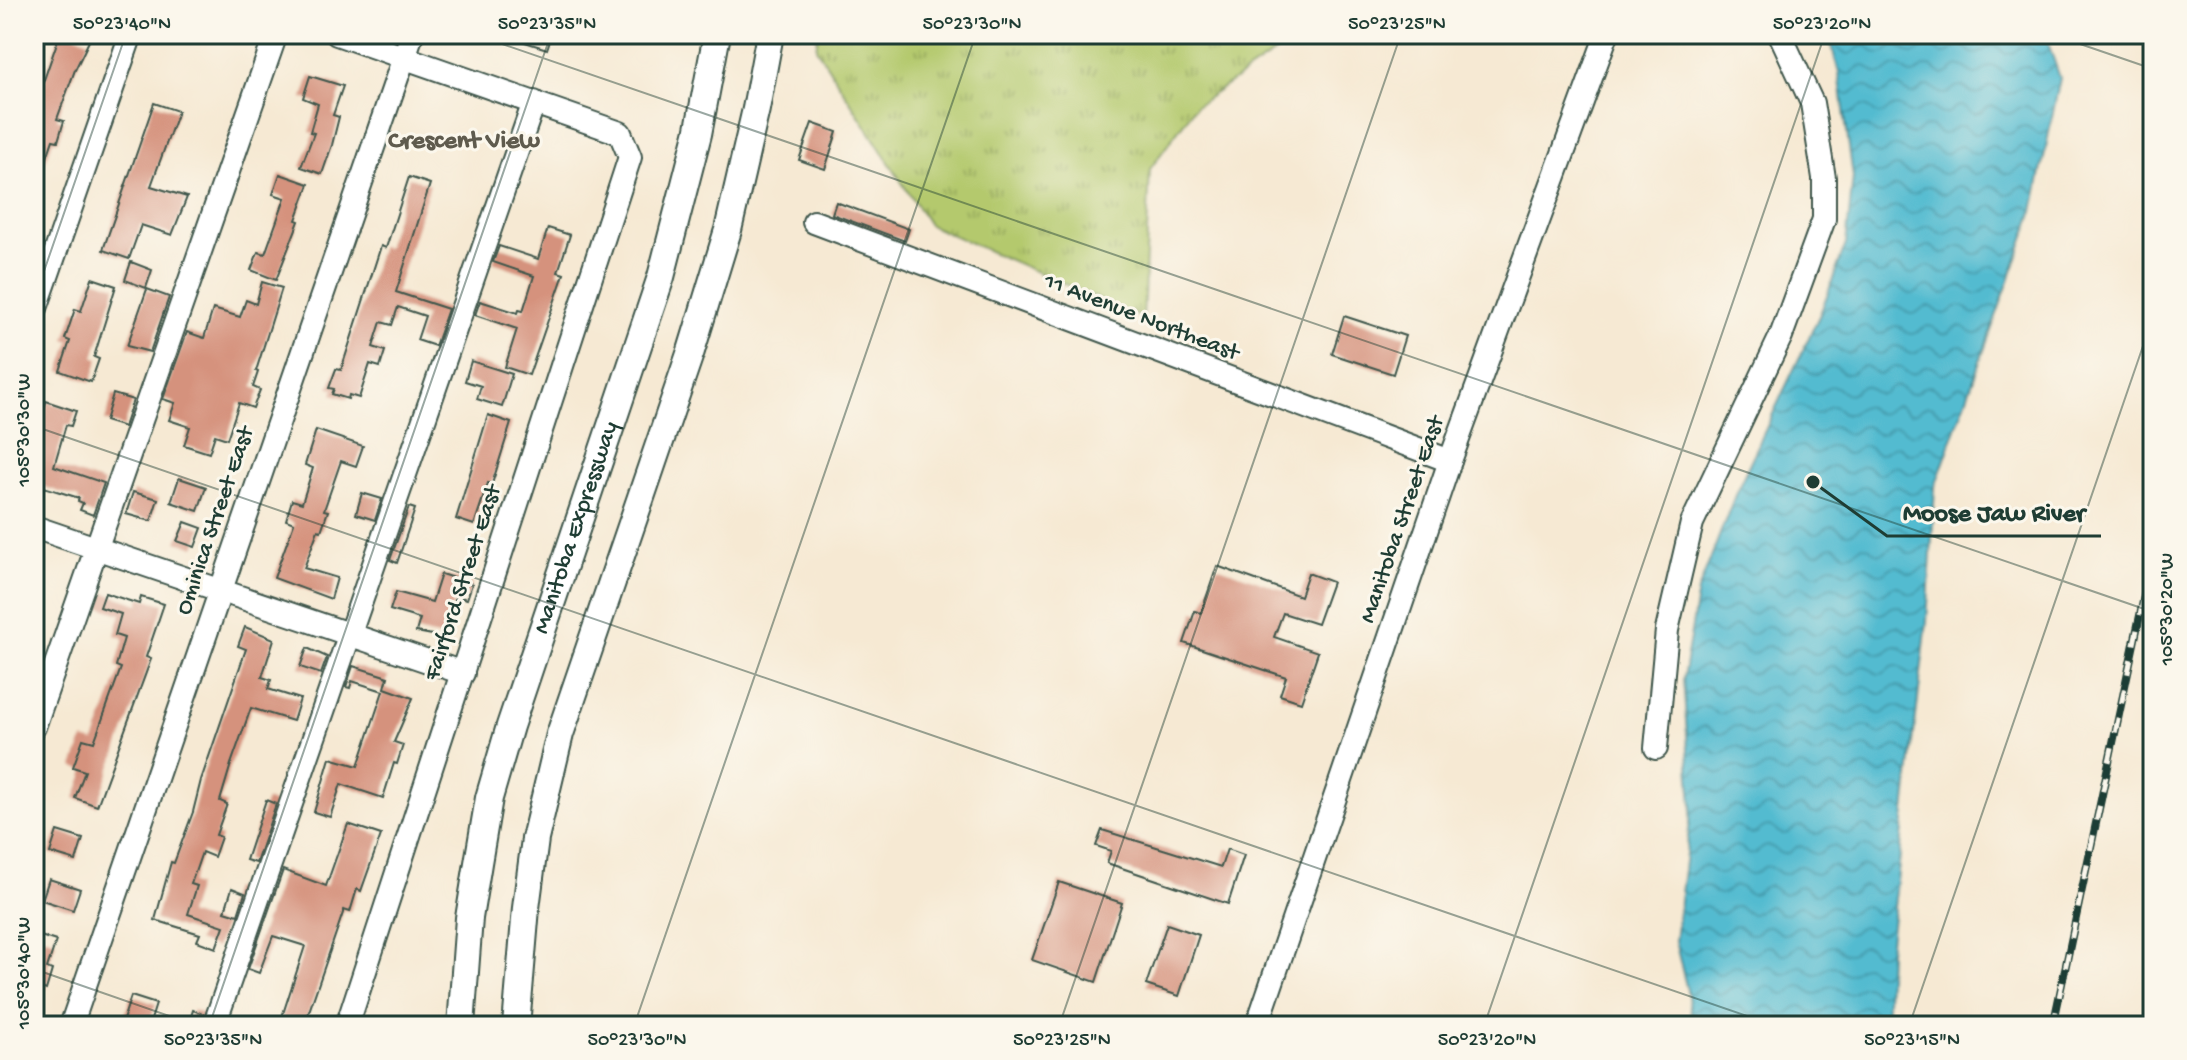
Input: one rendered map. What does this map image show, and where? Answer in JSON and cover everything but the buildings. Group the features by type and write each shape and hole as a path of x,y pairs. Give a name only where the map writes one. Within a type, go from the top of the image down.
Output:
{"main road":[{"name":"Manitoba Expressway","path":"461,1026 469,918 489,798 510,726 661,277 698,134 717,34"},
{"name":"Manitoba Expressway","path":"516,1026 535,839 560,734 691,351 728,230 770,34"}],"street":[{"path":"34,314 131,34"},
{"path":"34,727 276,34"},
{"path":"214,1026 534,102 337,34"},
{"name":"Ominica Street East","path":"71,1026 412,34"},
{"name":"Manitoba Street East","path":"1257,1026 1450,461 1607,34"},
{"path":"1656,748 1667,630 1692,523 1781,336 1824,219 1824,178 1812,103 1780,34"},
{"name":"Fairford Street East","path":"347,1026 630,157 620,133 534,102"},
{"name":"11 Avenue Northeast","path":"814,222 1450,461"},
{"path":"34,527 463,673"}],"green space":[{"path":"818,34 1303,34 1196,106 1150,169 1143,318 929,225 816,48"}],"water":[{"path":"1828,34 2045,34 2060,78 2032,216 1935,487 1927,621 1889,951 1886,1026 1693,1026 1675,941 1692,806 1683,678 1698,591 1737,490 1820,314 1846,244 1853,177 1839,72"}],"railway":[{"path":"2053,1026 2153,554"}],"place":[{"name":"Moose Jaw River","path":"1813,482"}],"district":[{"name":"Crescent View","path":"464,142"}]}
